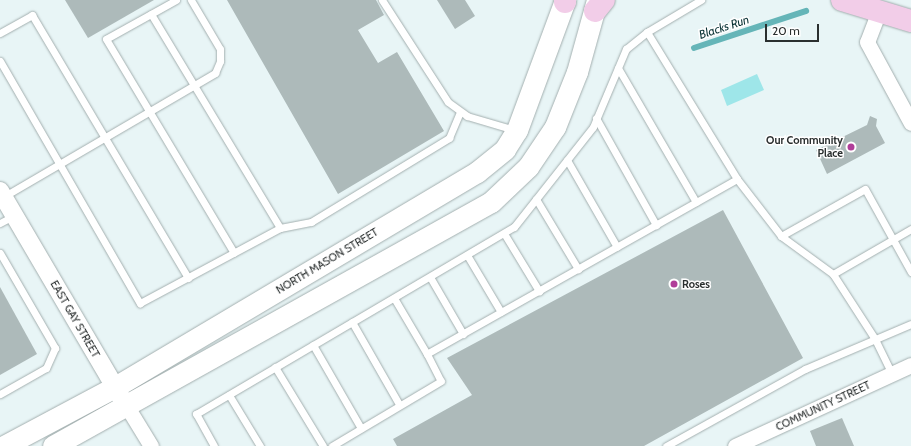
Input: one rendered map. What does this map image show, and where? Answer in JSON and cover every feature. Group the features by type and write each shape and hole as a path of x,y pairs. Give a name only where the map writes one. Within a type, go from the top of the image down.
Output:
{"main road":[{"path":"842,0 877,6 911,21"},
{"name":"NORTH MASON STREET","path":"4,446 115,387 477,172 505,149 517,130 565,1"},
{"path":"53,446 492,202 528,167 555,127 577,72 599,4"}],"street":[{"path":"877,6 867,42 911,123"},
{"name":"EAST GAY STREET","path":"2,194 7,219 115,387 151,446"},
{"name":"COMMUNITY STREET","path":"735,446 911,365"}],"lane":[{"path":"176,0 106,39 234,253"},
{"path":"2,194 60,164 214,73 220,53 191,0"},
{"path":"382,0 443,97 460,112 517,130"},
{"path":"214,446 196,414 467,255 505,235 567,160 596,118 626,49 647,32 700,0"},
{"path":"151,14 280,228"},
{"path":"0,33 32,16 188,278"},
{"path":"647,32 737,179 781,236 833,274 875,339 892,374"},
{"path":"0,61 140,303 280,228 311,222 449,138 460,112"},
{"path":"618,68 696,202"},
{"path":"596,118 656,225"},
{"path":"567,160 617,247"},
{"path":"427,354 737,179"},
{"path":"781,236 865,189 911,272"},
{"path":"536,199 578,269"},
{"path":"833,274 911,229"},
{"path":"505,235 539,291"},
{"path":"0,253 55,348 46,368 0,394"},
{"path":"467,255 501,312"},
{"path":"430,277 463,334"},
{"path":"332,446 399,404 441,381 394,298"},
{"path":"352,322 399,404"},
{"path":"666,446 805,369 911,324"},
{"path":"313,345 361,428"},
{"path":"275,367 323,446"},
{"path":"229,394 260,446"}],"shaded area":[{"path":"757,74 764,90 727,106 721,90"}],"building":[{"path":"65,0 154,0 88,38"},
{"path":"227,0 376,0 384,15 358,30 378,63 397,52 444,131 338,194"},
{"path":"437,0 465,0 475,16 455,29"},
{"name":"Our Community Place","path":"870,116 877,119 876,126 885,143 827,174 816,150 867,125"},
{"name":"Roses","path":"723,210 803,358 644,446 397,446 393,439 472,395 447,358"},
{"path":"0,287 37,354 0,375"},
{"path":"842,418 854,446 816,446 810,431"}],"waterway":[{"name":"Blacks Run","path":"694,48 806,11"}],"place":[{"name":"Our Community Place","path":"851,147"},
{"name":"Roses","path":"674,284"}]}
